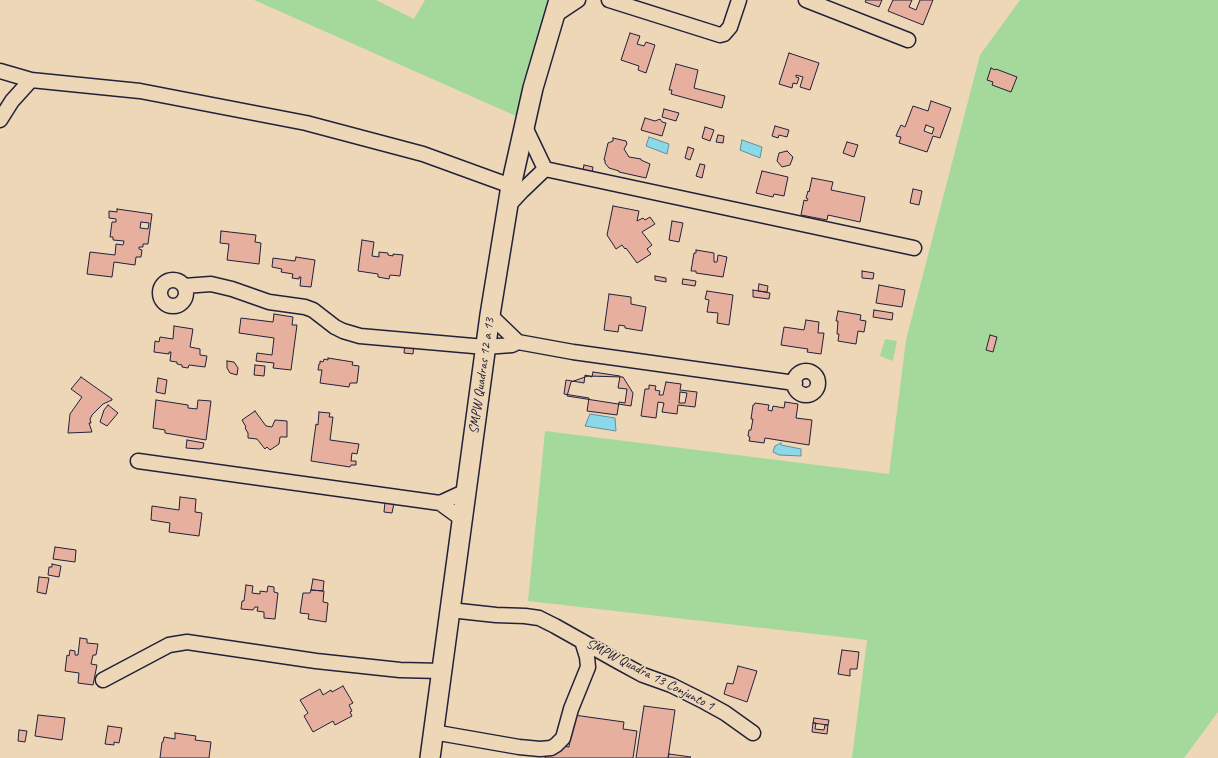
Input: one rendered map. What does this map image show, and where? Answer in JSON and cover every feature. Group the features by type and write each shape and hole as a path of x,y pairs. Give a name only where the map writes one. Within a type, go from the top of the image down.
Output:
{"street":[{"path":"557,8 578,0"},
{"path":"609,0 720,35 724,34 730,27 739,0"},
{"path":"806,0 908,40"},
{"name":"SMPW Quadras 12 a 13","path":"430,758 485,348 511,186 533,88 557,8"},
{"path":"0,71 31,80 140,91 306,124 423,154 511,186"},
{"path":"0,120 12,101 31,80"},
{"path":"524,125 545,169"},
{"path":"508,206 545,169"},
{"path":"545,169 914,248"},
{"path":"184,286 202,284 222,286 269,302 305,307 313,310 343,331 360,336 485,348 512,345 518,342"},
{"path":"490,315 518,342 573,352 795,383"},
{"path":"138,461 440,503 462,519"},
{"path":"440,503 466,491"},
{"name":"SMPW Quadra 13 Conjunto 1","path":"450,610 532,617 556,626 643,675 671,685 705,702 725,713 753,733"},
{"path":"433,732 519,747 551,748 556,745 563,738 588,668 582,641"},
{"path":"102,680 169,645 187,642 316,661 400,670 441,671"}],"green space":[{"path":"254,0 376,0 414,19 425,0 564,0 525,120"},
{"path":"1020,0 1218,0 1218,712 1184,758 852,758 867,640 528,601 545,431 889,474 906,340 980,55"},
{"path":"885,339 897,341 893,361 880,356"}],"water":[{"path":"649,137 669,144 667,154 646,146"},
{"path":"742,140 762,147 760,158 740,150"},
{"path":"590,414 615,418 616,431 585,426"},
{"path":"781,443 781,445 801,449 801,456 779,455 773,452 775,446"}],"building":[{"path":"866,0 882,0 879,7 865,2"},
{"path":"893,0 912,0 909,7 916,10 920,0 933,0 923,25 888,11"},
{"path":"630,33 640,36 637,44 644,46 646,42 655,45 646,73 638,70 639,66 621,60"},
{"path":"789,53 819,63 810,90 800,87 803,77 796,75 796,77 799,78 797,84 793,83 792,88 779,84"},
{"path":"676,64 698,70 694,88 725,96 722,108 671,94 672,90 669,90"},
{"path":"991,68 1017,77 1011,92 992,85 993,82 987,80"},
{"path":"931,101 951,108 940,138 933,136 927,152 899,143 901,137 896,136 901,125 905,127 913,106 928,111","holes":["926,125 934,128 932,134 924,131"]},
{"path":"664,109 679,113 676,121 662,117"},
{"path":"645,118 655,121 660,119 662,122 666,123 662,136 641,130"},
{"path":"775,126 789,130 787,137 779,135 778,138 772,136"},
{"path":"705,127 714,130 710,141 702,138"},
{"path":"718,135 724,136 723,143 716,142"},
{"path":"613,138 626,141 627,144 624,149 629,157 641,159 650,164 646,178 619,172 609,168 604,160 608,143 613,141"},
{"path":"847,142 858,145 854,157 843,153"},
{"path":"688,147 694,149 690,160 685,158"},
{"path":"787,151 793,157 790,165 782,167 777,161 779,153"},
{"path":"700,164 705,165 702,178 696,176"},
{"path":"584,165 593,167 592,173 583,170"},
{"path":"762,171 788,177 784,196 774,194 773,197 756,193"},
{"path":"812,178 833,182 831,190 865,197 860,222 828,215 827,220 801,215 804,200 807,201 808,199 806,198"},
{"path":"913,189 922,191 919,205 910,203"},
{"path":"613,206 639,211 637,221 643,218 645,220 650,217 655,224 642,232 652,245 647,249 651,254 637,263 622,245 616,249 607,235"},
{"path":"117,209 152,214 148,244 143,244 143,247 139,247 139,249 142,250 141,257 136,257 135,265 114,262 112,277 87,274 90,252 115,255 116,244 123,245 124,241 113,240 113,237 110,237 112,222 116,222 116,219 109,218 109,211 117,212","holes":["141,222 149,223 148,229 140,228"]},
{"path":"672,221 683,223 679,242 669,240"},
{"path":"221,231 256,235 255,242 261,243 259,264 227,260 229,244 220,243"},
{"path":"362,240 374,242 372,256 379,257 379,252 388,253 388,255 393,256 393,254 403,255 400,276 390,275 389,279 378,277 378,274 358,271"},
{"path":"696,250 714,253 714,262 717,262 718,255 727,257 723,277 691,271 694,253 696,253"},
{"path":"296,257 315,260 311,287 300,286 301,277 299,277 299,279 292,278 293,274 281,272 282,269 272,267 273,258 295,261"},
{"path":"862,271 874,273 873,279 862,278"},
{"path":"655,276 666,278 666,282 655,280"},
{"path":"683,279 696,281 695,286 682,284"},
{"path":"759,284 768,286 767,292 758,291"},
{"path":"879,285 905,290 902,307 876,303"},
{"path":"753,290 770,293 769,299 753,297"},
{"path":"707,291 733,295 729,325 717,323 718,313 707,312 709,300 705,299"},
{"path":"609,294 631,297 631,304 646,307 642,331 625,328 625,326 619,325 618,332 604,330"},
{"path":"874,310 893,313 892,320 873,317"},
{"path":"838,311 861,315 860,320 866,321 864,332 858,331 856,344 838,341 838,321 836,321"},
{"path":"274,314 293,317 292,325 297,325 291,370 273,368 274,363 256,361 257,353 272,355 274,338 239,333 241,318 273,322"},
{"path":"806,320 819,322 818,333 824,333 821,354 807,352 808,349 781,345 784,327 804,330"},
{"path":"174,326 193,329 190,347 200,349 200,355 207,356 205,367 189,365 188,368 182,367 182,365 177,364 177,362 170,361 171,352 169,352 169,354 154,352 155,341 159,342 160,337 173,339"},
{"path":"990,335 997,337 993,352 986,350"},
{"path":"405,343 414,344 413,354 404,353"},
{"path":"328,358 353,362 352,365 359,366 357,383 350,383 349,387 320,383 322,370 318,370 319,364 320,361 323,362 324,359 328,360"},
{"path":"227,361 234,362 238,368 237,375 230,373 227,368"},
{"path":"255,365 265,366 264,376 254,375"},
{"path":"593,372 620,376 618,388 627,389 625,403 619,402 617,415 587,411 589,398 564,394 566,380 584,383 585,375 592,377"},
{"path":"588,376 623,377 633,393 631,406 567,396 571,382"},
{"path":"81,377 112,400 103,404 92,415 90,419 91,423 89,423 92,432 68,433 70,414 82,397 71,389"},
{"path":"158,378 167,380 165,394 156,392"},
{"path":"666,382 681,384 680,390 697,392 695,407 678,405 677,414 662,412 664,403 658,402 656,418 641,416 645,389 649,389 649,385 656,386 655,390 660,391 659,395 663,395","holes":["680,392 687,393 685,403 679,403"]},
{"path":"156,400 188,405 188,408 197,409 198,400 211,401 206,440 165,433 165,430 153,428"},
{"path":"785,402 798,404 796,418 812,420 809,445 765,438 764,443 749,441 749,430 751,430 753,419 751,419 753,405 755,403 769,405 768,410 772,411 773,406 784,408"},
{"path":"108,405 118,413 107,426 100,422 104,410"},
{"path":"255,411 266,426 272,427 275,420 287,421 287,437 280,437 279,444 270,450 267,447 265,449 257,439 248,438 246,427 242,420"},
{"path":"319,412 330,413 329,417 333,417 330,440 359,444 357,454 352,453 351,461 356,461 356,465 351,465 350,467 311,461"},
{"path":"187,440 204,443 203,448 186,448"},
{"path":"180,497 196,499 195,512 202,513 199,536 169,532 170,523 151,520 152,506 179,510"},
{"path":"385,502 394,503 392,513 384,512"},
{"path":"55,547 76,550 75,562 53,559"},
{"path":"52,564 61,566 59,577 48,575 49,567 52,567"},
{"path":"39,577 49,578 46,594 37,592"},
{"path":"313,579 324,581 323,591 311,590"},
{"path":"246,585 253,586 252,593 260,594 260,591 267,592 268,586 274,587 274,592 278,593 275,619 264,618 264,612 257,611 258,607 255,607 253,610 241,609 242,601 244,601"},
{"path":"311,590 324,591 323,602 328,603 326,622 308,619 309,614 300,613 303,593 310,593"},
{"path":"80,638 87,639 87,643 98,644 96,655 93,655 91,664 97,665 93,685 78,683 79,673 65,671 67,655 69,656 70,650 75,651 75,655 78,655"},
{"path":"842,650 859,652 857,669 850,669 850,676 838,674"},
{"path":"738,666 757,671 747,702 724,694 727,683 733,684"},
{"path":"343,686 353,703 349,705 352,711 350,712 352,716 335,725 333,721 313,732 304,716 308,713 300,700 320,689 323,695 331,690 332,692"},
{"path":"644,706 675,710 668,758 636,758"},
{"path":"38,715 65,718 62,740 35,736"},
{"path":"574,715 624,722 623,729 637,731 633,758 545,758 547,748 556,745 569,747"},
{"path":"814,718 829,720 828,725 813,723"},
{"path":"813,723 816,723 815,729 824,730 825,725 828,725 827,734 812,732"},
{"path":"108,726 122,728 119,743 114,742 114,745 105,744"},
{"path":"19,730 27,731 25,742 18,741"},
{"path":"175,733 196,736 195,740 211,742 209,758 160,758 164,737 175,739"},
{"path":"669,754 691,757 668,758"}]}
